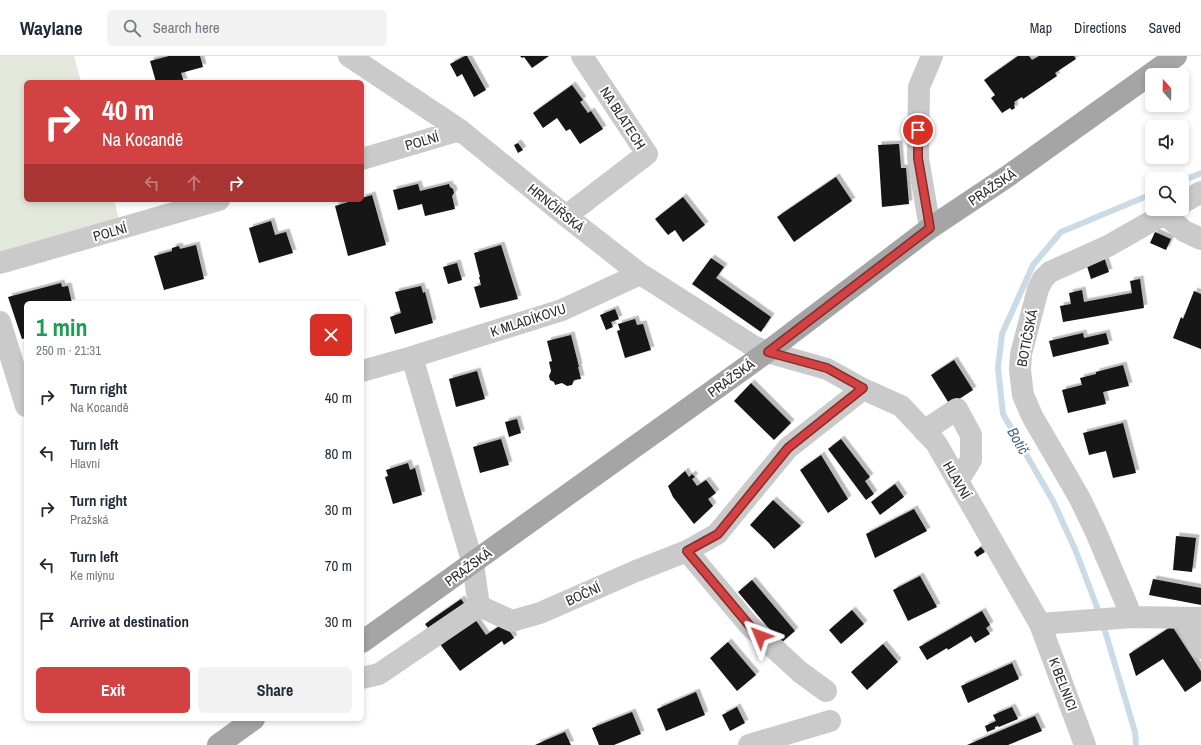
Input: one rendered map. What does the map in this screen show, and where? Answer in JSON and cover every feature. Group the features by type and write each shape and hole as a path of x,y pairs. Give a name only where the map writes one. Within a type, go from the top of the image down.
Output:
{"main road":[{"name":"PRAŽSKÁ","path":"364,641 768,352 930,228 1008,176 1176,56"},
{"path":"218,745 251,721"}],"street":[{"name":"HRNČÍŘSKÁ","path":"349,56 460,130 640,274 753,346 768,352"},
{"name":"NA BLATECH","path":"566,216 647,154 582,56"},
{"path":"930,228 918,158 919,87 932,56"},
{"name":"POLNÍ","path":"364,158 460,130"},
{"name":"BOTIČSKÁ","path":"1189,199 1201,192"},
{"name":"POLNÍ","path":"0,263 212,202"},
{"name":"BOTIČSKÁ","path":"1122,618 1095,530 1079,497 1032,416 1023,395 1020,370 1021,354 1038,289 1043,279 1050,272 1108,246 1161,216"},
{"path":"1176,216 1184,231 1201,239"},
{"name":"K MLADÍKOVU","path":"364,370 562,310 640,274"},
{"path":"0,322 24,400"},
{"name":"HLAVNÍ","path":"768,352 827,368 863,388 901,406 936,444 1040,624"},
{"path":"364,678 379,674 479,606 473,564 412,357"},
{"name":"BOČNÍ","path":"479,606 512,621 540,613 636,571 687,551 718,534 788,448 863,388"},
{"path":"924,431 957,409 971,435 971,460 958,481"},
{"path":"687,551 749,625 800,672 826,691"},
{"path":"1040,624 1122,618 1192,618 1201,648"},
{"name":"K BELNICI","path":"1040,624 1086,745"},
{"path":"749,745 830,721"}],"shaded area":[{"path":"0,56 74,56 80,80 24,80 24,202 115,202 119,224 0,257"}],"building":[{"path":"169,56 200,56 203,67 181,73 183,80 155,80 150,61"},
{"path":"467,56 486,90 474,97 462,74 457,77 450,64"},
{"path":"520,56 549,56 532,68 524,57 522,58"},
{"path":"1018,56 1029,56 1032,60 1039,56 1074,56 1076,59 1055,73 1057,76 1023,99 1022,97 1014,102 1015,108 1012,110 1010,108 1002,113 991,98 995,95 984,80"},
{"path":"572,85 583,100 580,102 588,113 591,111 603,129 580,144 570,129 566,131 557,118 543,128 533,113"},
{"path":"518,143 523,150 518,153 514,145"},
{"path":"899,144 901,168 906,168 909,204 882,207 878,145"},
{"path":"836,177 852,201 794,242 777,217"},
{"path":"418,184 420,191 449,184 454,193 452,196 455,209 425,216 422,204 398,210 393,190"},
{"path":"372,195 386,245 348,256 335,206 348,202 364,202 364,197"},
{"path":"683,197 705,225 683,242 675,230 668,235 655,219"},
{"path":"271,221 275,235 286,232 293,253 259,263 249,228"},
{"path":"1155,232 1171,239 1166,250 1150,243"},
{"path":"196,245 204,279 164,290 154,256 172,251 172,248 179,246 180,249"},
{"path":"501,245 518,299 480,308 474,287 481,285 474,253"},
{"path":"1104,257 1109,272 1091,279 1086,263"},
{"path":"711,258 724,267 716,278 771,317 761,332 692,284"},
{"path":"457,263 462,280 448,284 443,267"},
{"path":"1140,279 1144,308 1063,322 1060,306 1071,304 1069,293 1082,290 1084,302 1132,293 1130,281"},
{"path":"61,283 62,287 68,286 72,301 24,301 24,338 22,339 8,297"},
{"path":"421,286 423,293 425,292 433,323 395,334 390,317 401,313 395,292"},
{"path":"1194,291 1201,294 1201,349 1173,338 1181,317 1183,319"},
{"path":"615,309 619,319 611,322 613,327 606,330 600,315"},
{"path":"635,319 637,325 643,324 651,350 625,358 617,331 620,330 618,324"},
{"path":"1083,333 1084,338 1106,333 1109,344 1053,357 1049,341"},
{"path":"571,335 581,379 574,380 572,385 567,386 562,383 555,385 554,382 550,380 549,376 551,371 549,362 552,361 547,341"},
{"path":"954,360 973,390 950,405 931,375"},
{"path":"1123,365 1129,386 1103,392 1106,404 1068,413 1062,390 1082,385 1080,378"},
{"path":"477,371 485,399 456,407 449,379"},
{"path":"751,383 791,423 774,440 734,401"},
{"path":"517,419 521,433 509,437 505,422"},
{"path":"1123,423 1136,473 1113,478 1106,451 1089,455 1083,433"},
{"path":"501,439 509,465 480,473 473,447"},
{"path":"841,439 870,477 865,481 874,494 866,500 828,449"},
{"path":"821,455 848,499 828,513 800,470"},
{"path":"408,463 410,470 415,468 422,495 393,504 385,477 388,476 386,470"},
{"path":"685,471 689,477 692,474 695,477 692,479 697,486 706,480 716,493 708,499 713,506 694,524 673,497 668,486"},
{"path":"895,484 904,497 880,515 871,502"},
{"path":"773,500 801,526 774,549 750,525"},
{"path":"914,509 927,531 875,558 866,534"},
{"path":"1176,536 1196,538 1192,572 1173,570"},
{"path":"981,547 985,552 977,557 974,552"},
{"path":"920,576 937,607 908,621 893,590"},
{"path":"1153,579 1201,588 1201,605 1149,595"},
{"path":"752,580 795,631 781,643 738,592"},
{"path":"461,599 486,635 504,623 514,638 504,645 502,641 460,671 425,624"},
{"path":"852,610 864,624 841,644 829,630"},
{"path":"982,611 990,625 986,628 990,634 975,643 971,636 948,650 947,648 927,660 919,647"},
{"path":"1172,626 1201,671 1201,681 1185,692 1163,659 1136,676 1129,654"},
{"path":"728,642 756,675 737,691 710,658"},
{"path":"883,644 898,662 867,690 851,672"},
{"path":"1012,663 1019,679 968,703 961,686"},
{"path":"696,692 705,715 666,731 657,709"},
{"path":"737,707 745,723 730,731 722,715"},
{"path":"1012,707 1018,719 999,727 995,727 995,729 987,732 985,726 996,721 993,715"},
{"path":"632,712 641,734 614,745 599,745 592,728"},
{"path":"1035,716 1042,731 1008,745 967,745"},
{"path":"565,732 571,745 535,745 546,740"}],"waterway":[{"name":"Botič","path":"1189,178 1201,173"},
{"name":"Botič","path":"1100,615 1075,549 1053,501 1003,414 998,368 1002,334 1033,265 1061,232 1145,197"},
{"name":"Botič","path":"1103,624 1135,732 1136,745"}],"route":[{"path":"760,636 687,551 718,534 788,448 863,388 827,368 768,352 930,228 918,158 918,130"}]}
